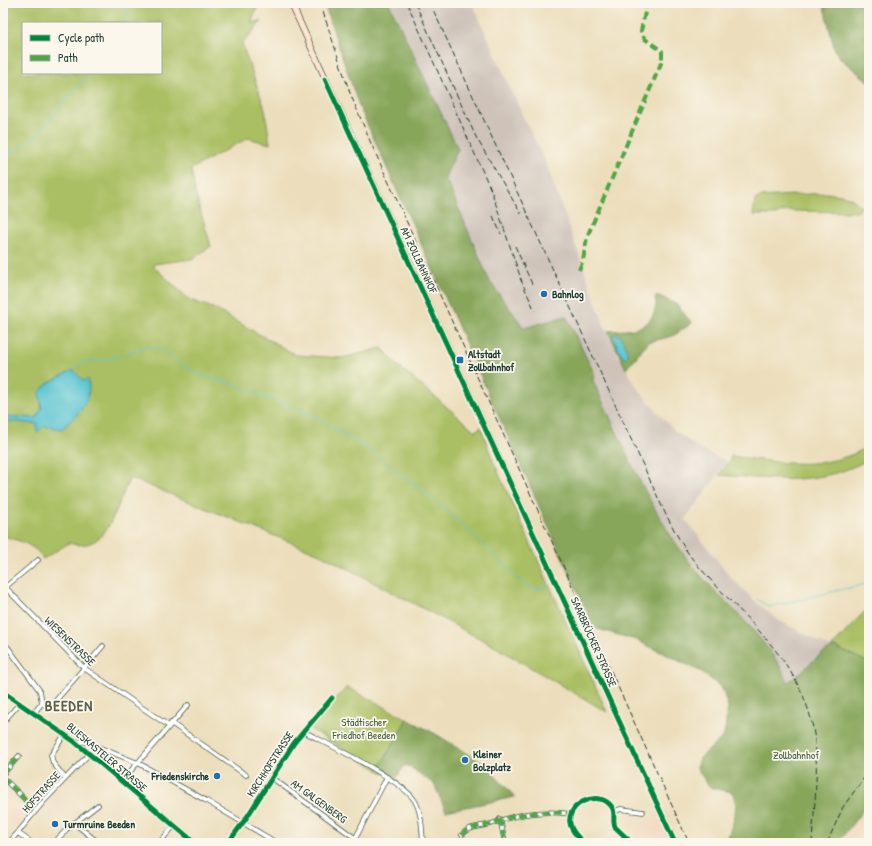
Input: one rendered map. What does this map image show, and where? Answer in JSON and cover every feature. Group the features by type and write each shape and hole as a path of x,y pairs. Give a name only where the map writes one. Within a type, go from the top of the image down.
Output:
{"main road":[{"name":"AM ZOLLBAHNHOF","path":"291,3 495,449"},
{"name":"SAARBRÜCKER STRASSE","path":"495,449 675,843"},
{"name":"BLIESKASTELER STRASSE","path":"3,692 65,734 195,843"}],"street":[{"path":"4,588 38,560"},
{"name":"WIESENSTRASSE","path":"4,588 84,668 246,775"},
{"path":"3,641 40,691 42,703 48,707 51,706 103,646"},
{"name":"KIRCHHOFSTRASSE","path":"228,843 243,823 303,731 332,698"},
{"path":"3,722 20,703"},
{"path":"34,713 42,703"},
{"path":"121,782 188,705"},
{"path":"303,731 387,777 402,787 415,801 421,819 423,843"},
{"path":"65,734 51,755 53,763 65,778"},
{"path":"75,742 83,741 138,763 277,843"},
{"name":"HOFSTRASSE","path":"9,843 36,810 89,754"},
{"path":"3,774 19,756"},
{"path":"354,841 387,777"},
{"path":"3,778 36,810"},
{"name":"AM GALGENBERG","path":"272,778 354,841"},
{"path":"584,843 572,830 570,822 571,814 580,802 589,800 606,802 614,811 615,827 632,843"},
{"path":"54,843 74,824 98,805"},
{"path":"614,811 620,809 643,812"},
{"path":"462,835 471,828 494,823 500,819 549,812 571,814"},
{"path":"500,819 505,843"},
{"path":"74,824 99,843"},
{"path":"159,843 174,826"},
{"path":"18,833 32,843"}],"shaded area":[{"path":"390,3 472,3 522,114 546,163 603,322 619,358 639,390 675,431 700,449 728,462 685,519 732,579 758,604 778,620 831,648 817,658 804,672 788,682 769,648 686,556 655,510 593,381 594,373 566,316 524,328 490,282 445,177 458,149"},
{"path":"3,783 33,810 17,828 3,816"},
{"path":"869,805 869,843 840,843"},
{"path":"665,810 681,843 637,843 635,835 642,823"}],"green space":[{"path":"3,3 259,3 251,22 262,21 242,44 265,109 270,144 248,138 191,169 196,196 211,246 192,259 154,264 153,266 190,300 213,308 296,355 342,358 382,348 396,364 475,431 481,427 493,461 607,712 492,645 320,554 130,478 109,525 102,535 93,542 83,545 69,543 43,559 36,550 20,541 3,536"},
{"name":"Zollbahnhof","path":"324,3 389,3 458,149 445,177 490,282 524,328 566,316 594,373 593,381 635,471 671,536 698,572 754,631 767,647 788,682 822,653 835,647 869,663 869,802 838,843 726,843 734,817 736,804 735,798 732,792 712,788 708,785 697,768 698,760 724,736 728,707 722,688 702,672 636,640 594,628 359,106"},
{"path":"823,3 869,3 869,82 841,59 835,51"},
{"path":"827,193 845,196 857,202 860,206 860,210 857,212 790,211 775,215 753,215 755,200 760,197"},
{"path":"657,295 676,304 692,323 673,336 649,342 626,369 608,331 634,329 646,324 654,314 656,305 655,297"},
{"path":"869,446 869,459 851,468 832,474 796,479 719,475 729,463 731,456 784,463 818,463 835,460"},
{"path":"869,610 869,663 835,647 831,648 865,611"},
{"name":"Städtischer Friedhof Beeden","path":"347,687 407,719 378,770 309,728"},
{"path":"407,719 434,733 483,763 515,797 446,811 434,784 410,767 405,765 395,780 378,770"}],"water":[{"path":"617,334 622,338 626,347 628,356 625,359 612,335"},
{"path":"73,370 84,381 88,379 88,394 79,413 62,429 44,426 37,433 37,424 3,421 3,416 36,418 42,408 39,393 47,384"}],"waterway":[{"path":"127,22 129,3"},
{"path":"3,155 22,147 39,135 55,113 89,74"},
{"path":"73,370 82,362 105,360 126,355 147,346 160,348 182,365 204,377 233,384 314,416 371,451 428,495 471,532 525,585 536,590 549,585"},
{"path":"757,599 769,607 869,583"}],"railway":[{"path":"320,3 350,93 370,141 689,843"},
{"path":"407,3 491,190"},
{"path":"415,3 476,137 521,214"},
{"path":"430,3 666,515 683,545 695,562 748,619 781,658 795,679 806,702 813,728 816,757 816,786 812,843"},
{"path":"489,184 522,282"},
{"path":"493,216 501,234"},
{"path":"515,246 532,284"},
{"path":"520,278 535,311"},
{"path":"827,843 843,807 869,771"}],"marked path":[{"path":"579,270 583,260 587,237 662,61 662,51 645,39 641,31 647,3"},
{"path":"3,774 19,756"},
{"path":"3,778 36,810"},
{"path":"462,835 469,829 532,813 552,812 571,814"},
{"path":"500,819 505,843"}],"cycle path":[{"path":"325,79 675,843"},
{"path":"3,692 75,742 195,843"},
{"path":"228,843 247,817 294,743 332,698"},
{"path":"584,843 572,829 570,821 571,813 582,802 590,799 606,801 612,807 614,812 615,827 632,843"}],"place":[{"name":"Bahnlog","path":"544,294"},
{"name":"Altstadt Zollbahnhof","path":"460,360"},
{"name":"Kleiner Bolzplatz","path":"465,760"},
{"name":"Friedenskirche","path":"217,776"},
{"name":"Turmruine Beeden","path":"55,824"}],"district":[{"name":"BEEDEN","path":"69,705"}]}
